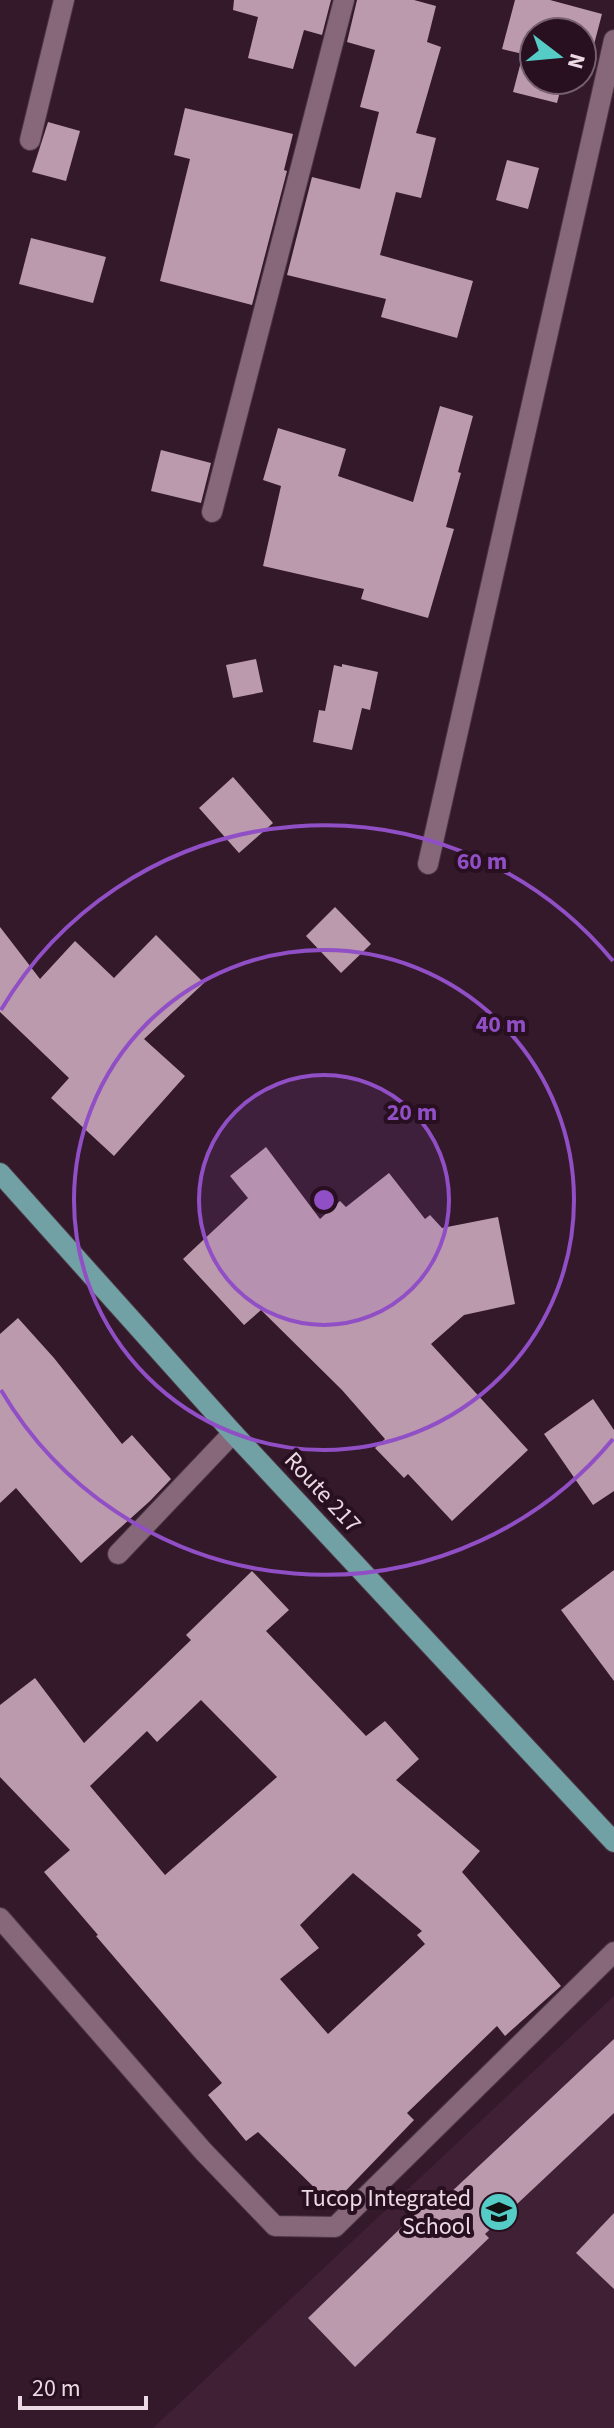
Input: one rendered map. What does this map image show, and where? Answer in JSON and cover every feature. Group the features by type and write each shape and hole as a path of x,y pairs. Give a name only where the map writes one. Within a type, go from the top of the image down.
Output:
{"main road":[{"name":"Route 217","path":"0,1173 233,1433 614,1842"}],"street":[{"path":"30,140 64,0"},
{"path":"212,512 344,0"},
{"path":"428,864 614,40"},
{"path":"118,1554 233,1433"},
{"path":"0,1918 203,2151 275,2226 335,2227 614,1952"}],"shaded area":[{"name":"Tucop Integrated School","path":"614,1996 614,2428 153,2428"}],"building":[{"path":"234,0 331,0 322,35 304,30 293,69 248,58 258,17 233,10"},
{"path":"357,0 414,0 436,6 427,42 441,47 416,133 436,138 421,198 396,192 380,255 473,281 457,338 381,317 386,299 287,275 312,177 360,189 379,112 360,107 375,50 347,42"},
{"path":"515,0 550,0 602,14 598,29 598,16 518,16 518,53 502,49"},
{"path":"518,73 518,93 513,92"},
{"path":"529,96 559,96 557,103"},
{"path":"185,108 293,134 284,170 287,171 252,305 160,281 190,159 174,155"},
{"path":"48,122 80,131 66,181 32,172"},
{"path":"507,160 539,168 528,209 496,200"},
{"path":"31,238 106,257 93,303 19,284"},
{"path":"440,406 473,416 446,527 454,529 428,618 361,599 364,589 263,566 281,486 263,480 278,428 346,449 338,476 413,502"},
{"path":"161,450 211,463 201,503 151,491"},
{"path":"256,659 263,692 233,698 226,665"},
{"path":"342,664 378,672 370,710 362,708 352,750 313,742 319,710 325,711 334,665 342,667"},
{"path":"233,777 273,823 239,853 199,808"},
{"path":"335,907 371,944 341,973 306,936"},
{"path":"0,927 40,979 75,941 114,978 156,935 204,983 144,1039 185,1076 114,1156 51,1098 69,1078 0,1012"},
{"path":"266,1147 320,1219 340,1201 346,1207 389,1173 425,1219 430,1215 442,1228 498,1217 515,1304 464,1315 431,1344 528,1450 452,1521 408,1474 404,1478 375,1448 385,1439 342,1390 261,1310 244,1325 183,1259 248,1198 230,1176"},
{"path":"18,1318 122,1444 132,1435 171,1479 81,1563 16,1488 0,1503 0,1334"},
{"path":"593,1399 614,1430 614,1491 593,1505 544,1434"},
{"path":"614,1570 614,1681 561,1610"},
{"path":"252,1571 289,1610 266,1631 366,1736 385,1721 419,1759 396,1780 480,1851 462,1872 561,1986 505,2036 497,2026 407,2113 414,2120 332,2205 258,2132 246,2141 208,2095 222,2083 44,1872 70,1850 0,1777 0,1705 35,1678 84,1743 191,1640 186,1635","holes":["201,1700 277,1777 165,1875 90,1786 147,1731 157,1742","353,1873 422,1931 417,1935 425,1944 328,2034 280,1979 319,1948 300,1925"]},
{"path":"614,2039 614,2113 485,2234 489,2238 355,2367 308,2318 442,2188 448,2195"},
{"path":"614,2213 614,2289 576,2253"}],"place":[{"name":"Tucop Integrated School","path":"499,2212"}]}
